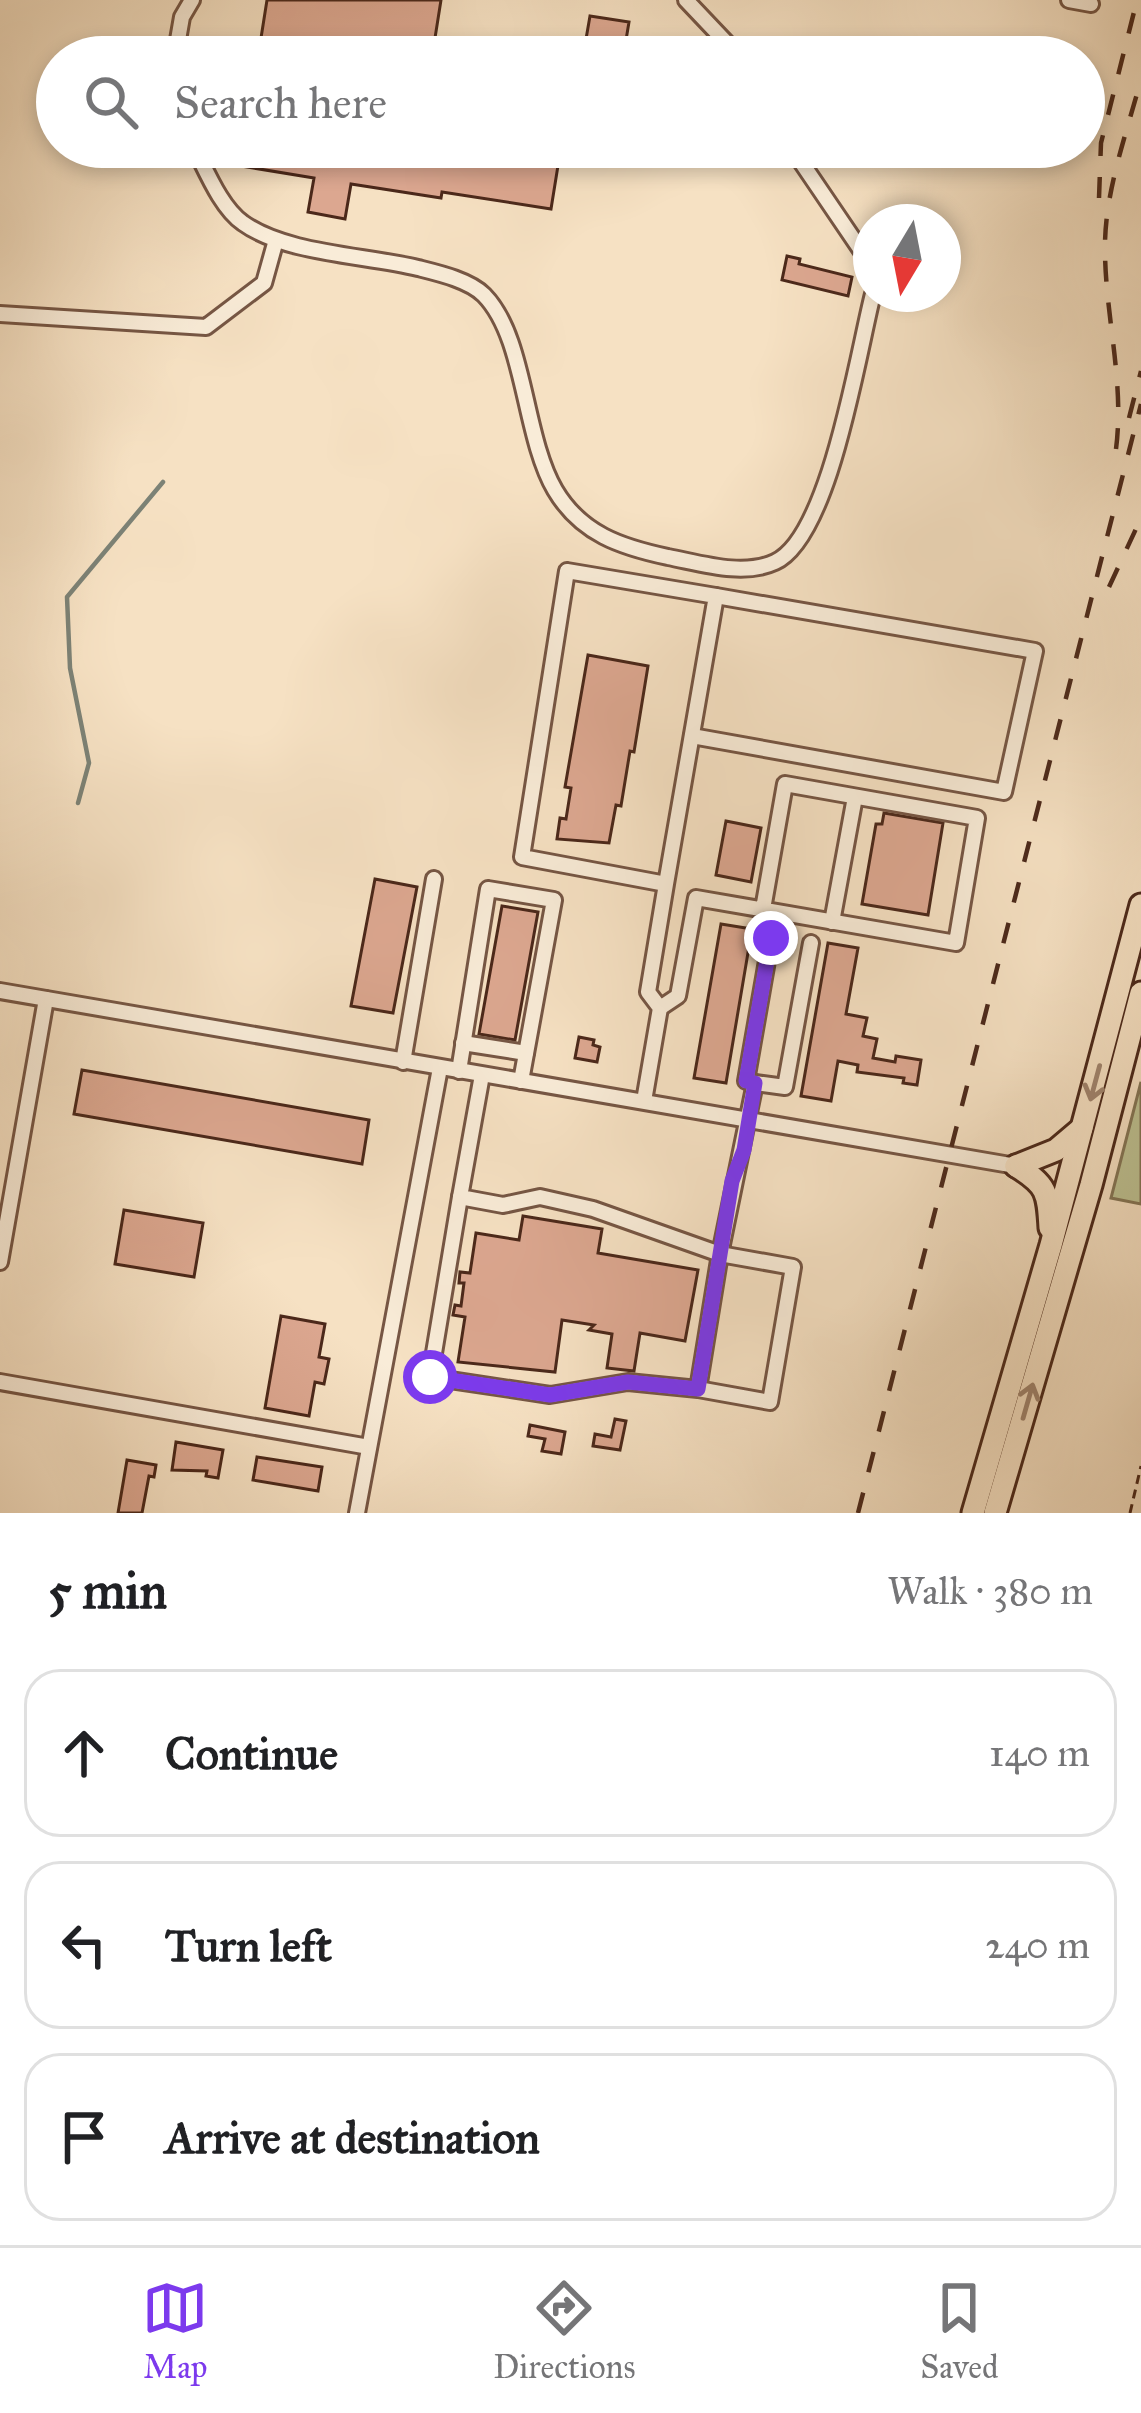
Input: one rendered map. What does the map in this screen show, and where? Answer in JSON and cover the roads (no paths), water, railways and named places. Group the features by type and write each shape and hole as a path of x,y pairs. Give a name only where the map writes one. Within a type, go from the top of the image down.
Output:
{"highway":[{"path":"973,1513 1084,1126 1141,905"},
{"path":"995,1513 1091,1185 1141,993"},
{"path":"1016,1166 1056,1150 1084,1126"},
{"path":"1016,1166 1036,1178 1048,1194 1051,1245"}],"street":[{"path":"179,36 192,0"},
{"path":"686,0 720,36"},
{"path":"1070,0 1091,4"},
{"path":"207,168 239,221 276,240 442,274 483,293 506,327 530,426 556,491 596,536 626,548 738,569 777,562 806,530 835,460 869,312"},
{"path":"805,168 853,238"},
{"path":"0,314 206,327 264,283 276,240"},
{"path":"666,884 521,857 567,572 1036,651 1004,792 692,736"},
{"path":"660,1008 648,992 716,596"},
{"path":"644,1101 660,1008 678,996 696,898 956,943 977,818 785,784 763,909"},
{"path":"832,922 855,797"},
{"path":"403,1062 434,879"},
{"path":"459,1071 488,889 554,900 521,1081"},
{"path":"771,938 746,1081 785,1088 811,943"},
{"path":"0,991 1016,1166"},
{"path":"0,1262 46,999"},
{"path":"463,1043 526,1053"},
{"path":"357,1513 440,1068"},
{"path":"460,1197 503,1204 540,1197 593,1209 720,1254 794,1267 770,1402 628,1382 550,1395 430,1377 460,1197 482,1075"},
{"path":"698,1389 732,1181 755,1083"},
{"path":"0,1382 369,1447"}],"waterway":[{"path":"78,803 89,763 70,668 67,597 163,482"}],"railway":[{"path":"1105,127 1137,0"},
{"path":"1116,449 1118,397 1106,222 1141,79"},
{"path":"1099,198 1100,168"},
{"path":"1129,418 1141,371"},
{"path":"858,1513 1141,404"},
{"path":"1109,587 1141,518"}]}
